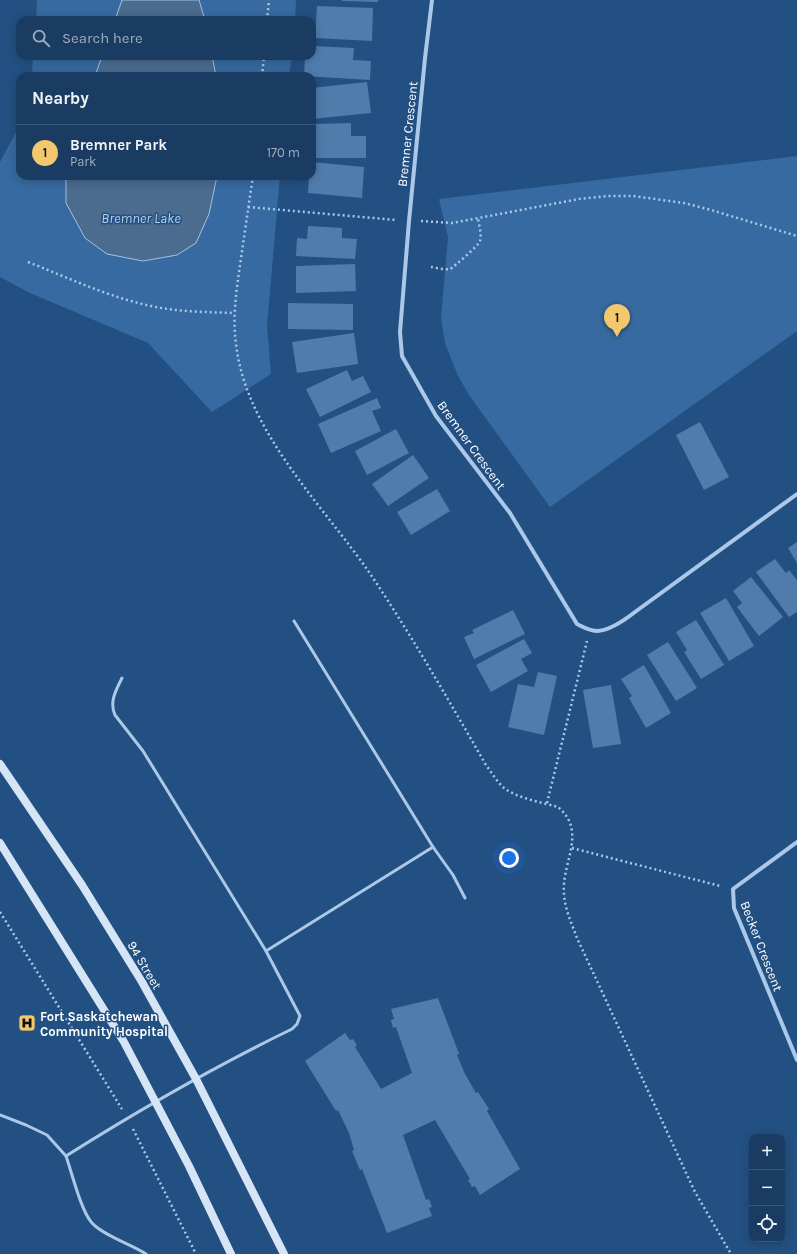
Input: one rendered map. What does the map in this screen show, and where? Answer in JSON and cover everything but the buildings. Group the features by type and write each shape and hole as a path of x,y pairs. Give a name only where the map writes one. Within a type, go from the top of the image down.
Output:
{"main road":[{"name":"94 Street","path":"0,764 82,885 142,982 196,1079 284,1254"},
{"path":"0,842 124,1042 154,1102 189,1166 231,1254"}],"street":[{"name":"Bremner Crescent","path":"432,0 408,229 400,332 402,356 436,416 510,514 576,624 590,630"},
{"path":"590,630 599,631 617,624 797,494"},
{"name":"Becker Crescent","path":"797,842 733,889 734,908 797,1060"}],"lane":[{"path":"294,621 433,847 453,875 465,898"},
{"path":"66,1156 154,1102 292,1029 297,1024 300,1016 266,950 143,751 115,715 113,710 113,701 115,691 122,678"},
{"path":"266,950 433,847"},
{"path":"0,1115 26,1124 47,1136 66,1156 82,1206 92,1223 106,1233 146,1254"}],"path":[{"path":"267,16 269,0"},
{"path":"262,72 264,60"},
{"path":"252,180 234,313 236,345 240,368 258,415 284,458 370,574 413,640 493,775 503,787 511,792 558,807 564,812 570,821 573,841 564,877 564,894 568,913 575,932 695,1192 731,1254"},
{"path":"435,222 452,223 478,219 579,199 609,196 633,196 684,203 797,236"},
{"path":"248,208 385,220"},
{"path":"431,267 449,269 456,266 478,245 480,237 478,219"},
{"path":"28,262 101,292 132,302 172,310 234,313"},
{"path":"546,804 590,630"},
{"path":"572,848 733,889"},
{"path":"0,912 128,1117 196,1254"}],"shaded area":[{"path":"37,0 296,0 295,16 36,16"},
{"path":"33,60 291,60 290,72 32,72"},
{"path":"16,132 16,180 280,180 267,326 271,374 212,412 148,343 30,293 0,277 0,162"},
{"path":"797,156 797,331 550,507 469,395 458,376 445,343 441,318 448,237 439,199"}],"water":[{"path":"122,0 199,0 204,16 116,16"},
{"path":"101,60 213,60 215,72 96,72"},
{"name":"Bremner Lake","path":"66,180 216,180 209,214 196,243 177,255 143,261 107,254 85,238 66,203"}],"place":[{"name":"Bremner Park","path":"617,337"},
{"name":"Fort Saskatchewan Community Hospital","path":"27,1023"}]}
